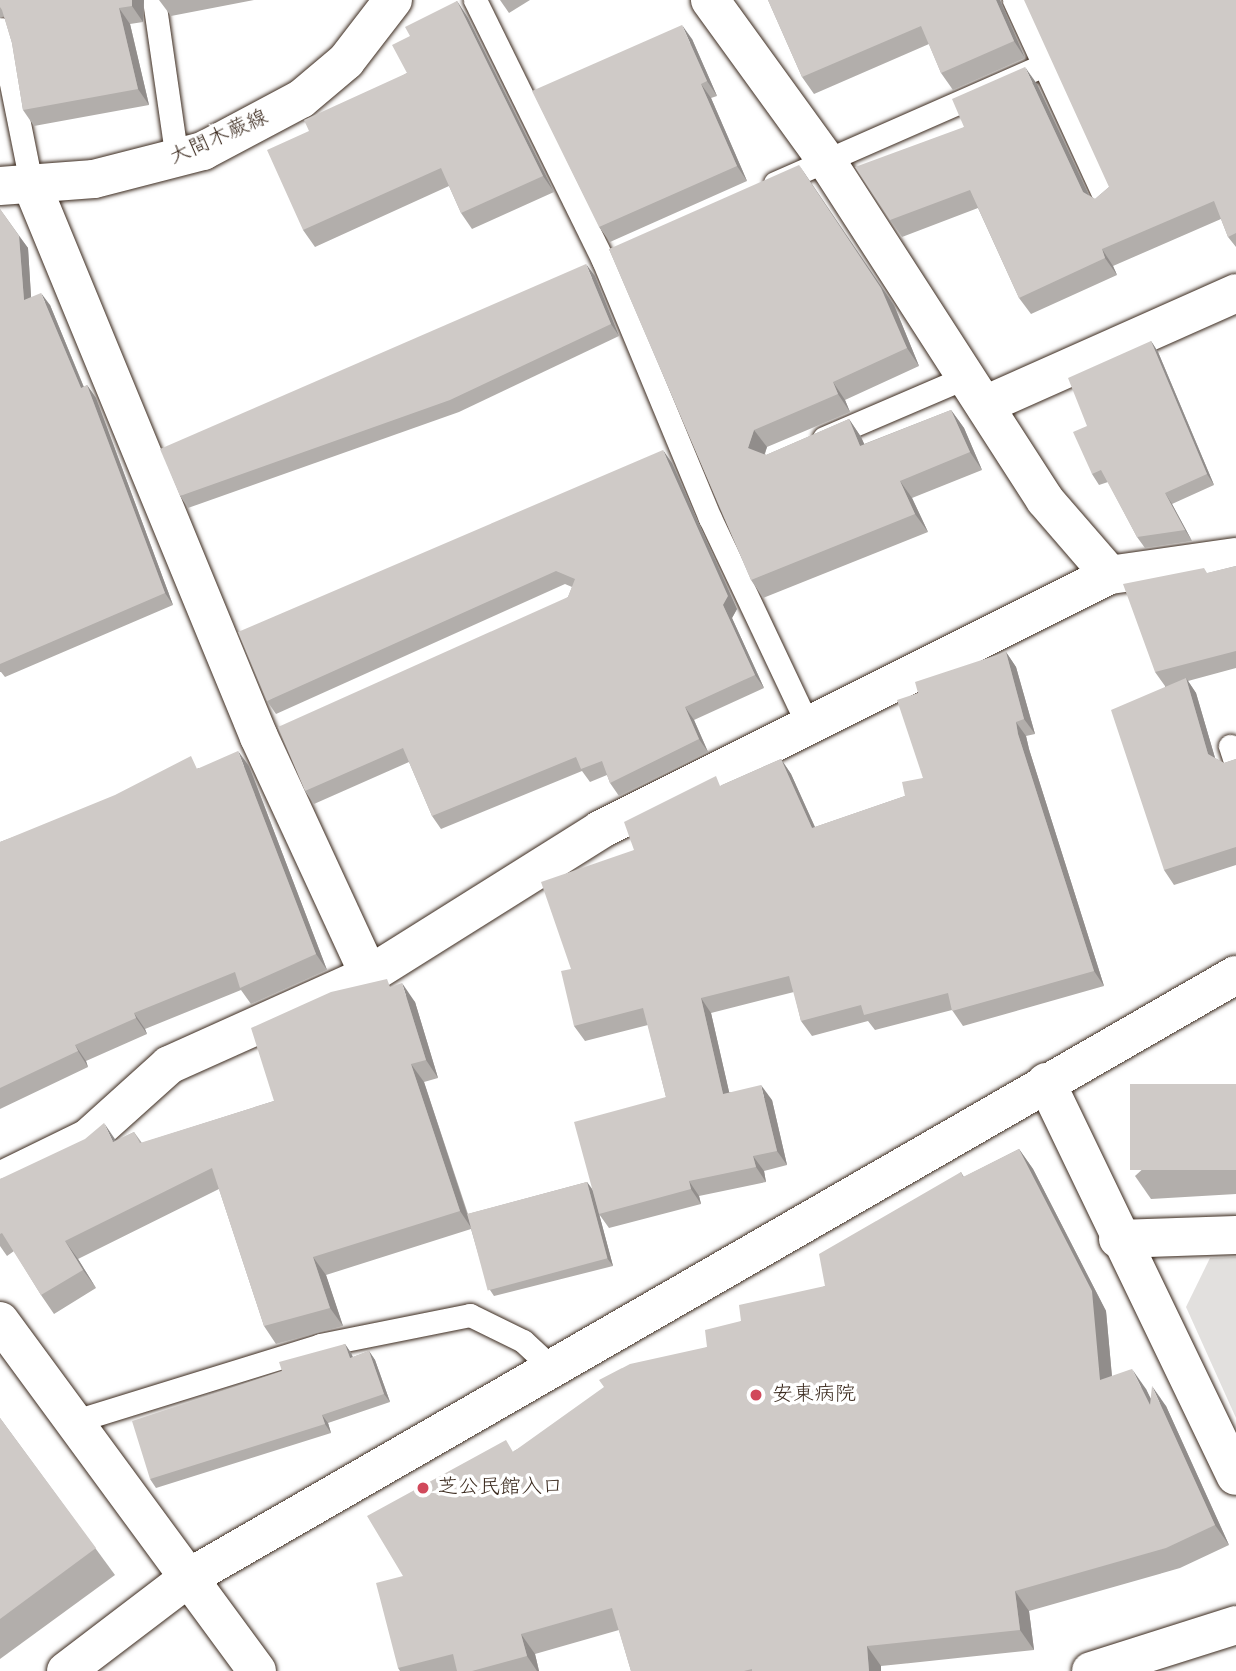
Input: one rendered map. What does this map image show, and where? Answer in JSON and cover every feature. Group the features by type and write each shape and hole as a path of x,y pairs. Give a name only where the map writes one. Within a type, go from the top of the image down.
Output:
{"street":[{"name":"大間木蕨線","path":"15,185 94,179 177,159 301,99 346,61 393,0"},
{"path":"710,0 826,160 1045,500 1110,575"},
{"path":"15,185 271,731 369,975"},
{"path":"976,391 1236,293"},
{"path":"0,1181 88,1138 169,1065 369,975 600,830 810,730 1110,575 1236,557"},
{"path":"66,1671 188,1578 1236,975"},
{"path":"1046,1082 1118,1239 1236,1476"},
{"path":"1118,1239 1236,1234"},
{"path":"0,1321 257,1671"},
{"path":"1091,1671 1236,1625"}],"lane":[{"path":"154,0 177,159"},
{"path":"475,0 603,260 710,518 810,730"},
{"path":"1014,0 1042,66 1107,202"},
{"path":"0,29 15,185"},
{"path":"752,194 1042,66"},
{"path":"603,260 628,249"},
{"path":"797,449 976,391"},
{"path":"72,1422 320,1345 470,1315 523,1341 552,1368"}],"shaded area":[{"path":"1236,1257 1236,1418 1186,1307 1210,1258"}],"building":[{"path":"0,0 132,0 132,6 119,8 138,89 23,110 12,43"},
{"path":"768,0 996,0 1014,41 941,73 921,26 802,77"},
{"path":"1024,0 1236,0 1236,233 1228,237 1214,201 1102,249 1105,258 1019,298 970,190 890,220 855,167 964,127 952,99 1025,67 1083,192 1095,199 1109,187"},
{"path":"457,1 543,176 461,213 441,168 303,230 267,150 309,131 304,120 407,73 392,45 410,36 405,27"},
{"path":"682,25 707,81 701,84 737,166 599,227 532,91"},
{"path":"799,165 881,288 907,348 833,382 838,394 754,430 748,448 766,455 849,419 860,446 951,410 970,452 900,481 915,514 751,580 609,249"},
{"path":"0,209 19,236 24,300 41,293 81,388 87,385 165,593 0,664"},
{"path":"586,264 611,324 450,400 180,496 160,449"},
{"path":"1151,341 1207,474 1165,493 1185,530 1137,537 1101,470 1092,474 1073,432 1087,426 1068,378"},
{"path":"663,450 728,596 723,605 755,675 685,707 699,739 610,783 602,761 581,769 576,757 432,816 403,748 305,791 278,727 568,597 575,579 556,571 267,701 238,632"},
{"path":"1236,566 1236,651 1155,672 1123,584 1204,568 1207,573"},
{"path":"1006,652 1024,719 1016,722 1018,734 1094,971 952,1011 948,993 864,1015 861,1005 801,1021 789,976 701,998 723,1094 761,1085 777,1151 753,1156 756,1167 689,1181 691,1189 599,1214 574,1122 666,1097 643,1008 574,1026 561,971 571,969 541,882 634,850 624,822 716,776 720,786 781,759 812,828 905,796 902,782 923,778 897,700 918,693 915,682"},
{"path":"1186,678 1208,754 1224,763 1236,759 1236,847 1164,870 1111,710"},
{"path":"238,751 316,954 240,988 235,972 134,1013 136,1018 75,1045 78,1051 0,1088 0,842 115,795 191,756 197,769"},
{"path":"387,979 390,987 402,983 426,1060 411,1064 460,1211 313,1257 330,1308 264,1326 212,1168 65,1241 83,1270 41,1295 2,1233 0,1234 0,1179 85,1139 104,1123 113,1142 134,1132 140,1143 274,1101 251,1028 331,992"},
{"path":"1130,1084 1236,1084 1236,1170 1130,1170"},
{"path":"1019,1149 1092,1291 1100,1380 1132,1369 1150,1405 1152,1386 1215,1525 1166,1548 1015,1591 1020,1630 867,1646 869,1671 631,1671 612,1608 521,1634 527,1656 472,1671 457,1671 453,1654 398,1668 376,1583 403,1576 367,1516 506,1440 513,1452 604,1387 599,1380 630,1364 707,1347 705,1330 741,1321 739,1305 825,1286 819,1254 961,1172 963,1177"},
{"path":"587,1182 607,1258 488,1290 467,1214"},
{"path":"345,1344 350,1358 369,1351 384,1394 322,1415 325,1424 150,1479 132,1421 282,1371 279,1362"},
{"path":"0,1418 96,1548 0,1619"}],"place":[{"name":"安東病院","path":"756,1395"},
{"name":"芝公民館入口","path":"423,1488"}]}
